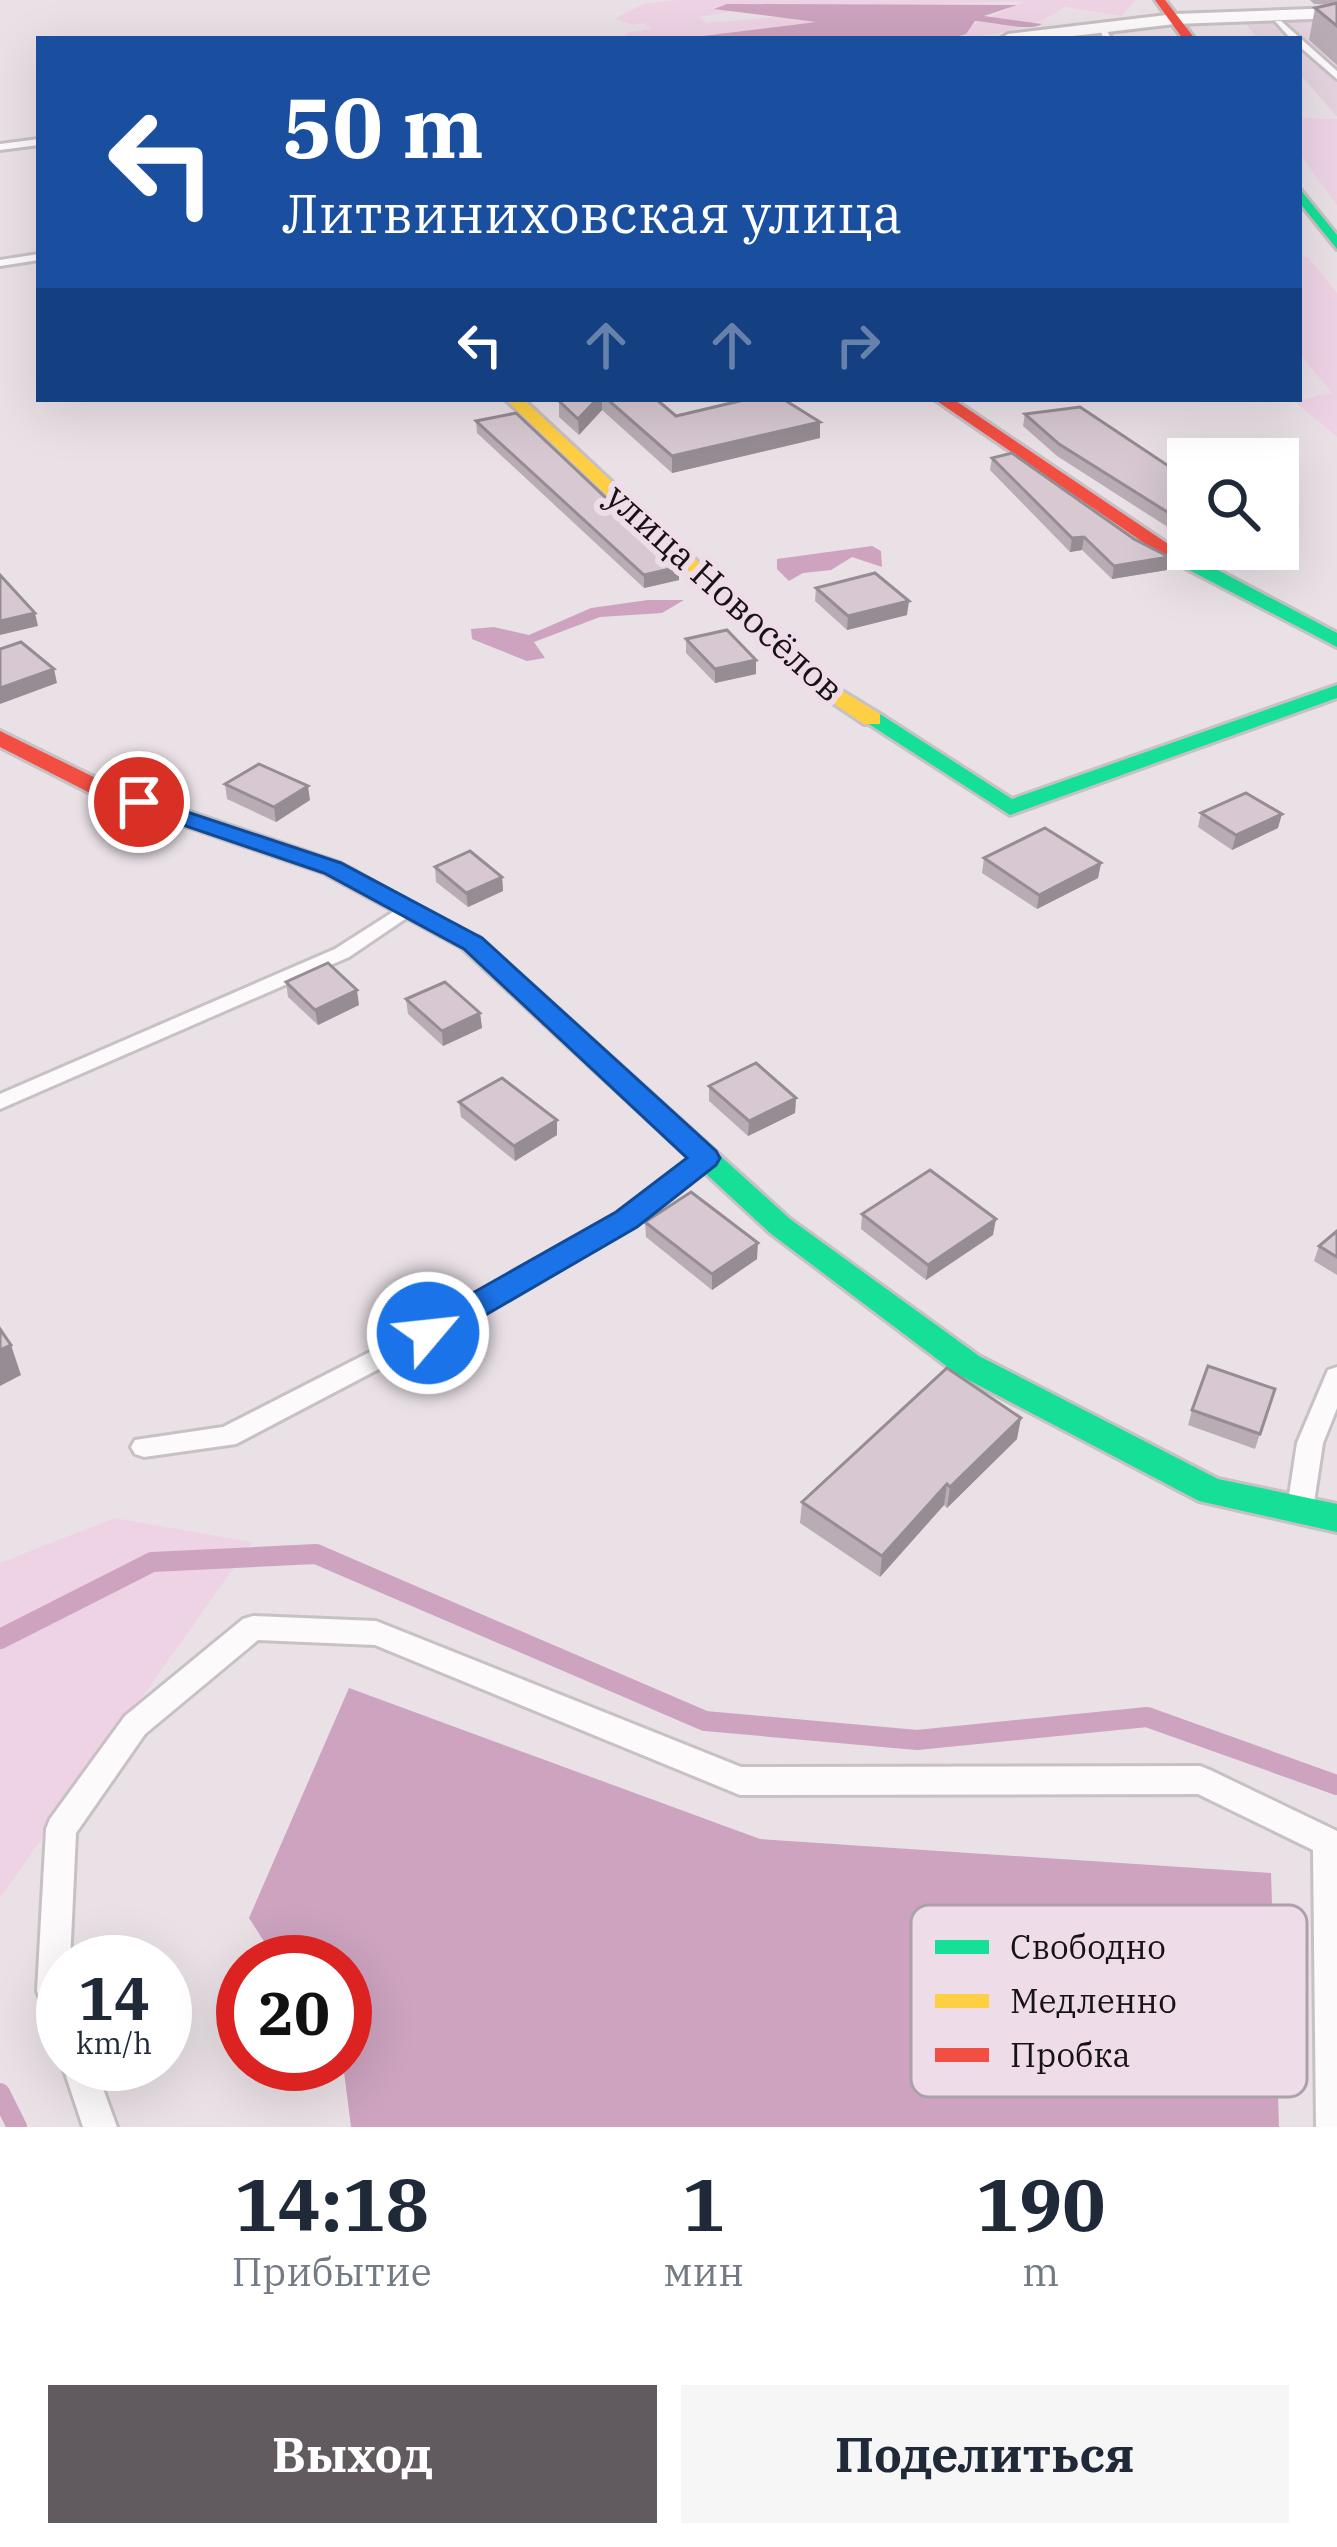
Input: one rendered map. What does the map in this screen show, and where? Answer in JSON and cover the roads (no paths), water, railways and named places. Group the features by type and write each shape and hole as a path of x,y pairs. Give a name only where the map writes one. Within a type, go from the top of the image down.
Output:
{"street":[{"path":"1056,36 1106,33 1175,19 1337,13"},
{"path":"1302,196 1337,245"},
{"name":"улица Новосёлов","path":"516,402 819,685 1010,808 1337,691"},
{"path":"946,402 1148,539 1337,641"},
{"path":"0,738 100,789 332,868 473,944 780,1226 968,1365 1211,1491 1337,1518"}],"lane":[{"path":"1278,23 1293,36"},
{"path":"1302,43 1331,64 1337,76"},
{"path":"0,147 36,142"},
{"path":"0,263 36,257"},
{"path":"0,1102 342,952 407,909"},
{"path":"144,1447 226,1437 247,1427 507,1289 626,1219 706,1158"},
{"path":"1300,1510 1310,1443 1337,1377"},
{"path":"56,1935 61,1829 135,1725 253,1628 376,1633 740,1781 1200,1780 1328,1842 1333,2127"},
{"path":"87,2091 100,2127"}],"waterway":[{"path":"0,1639 152,1562 316,1554 705,1721 917,1740 1147,1717 1337,1785"},
{"path":"0,2093 17,2127"}]}
